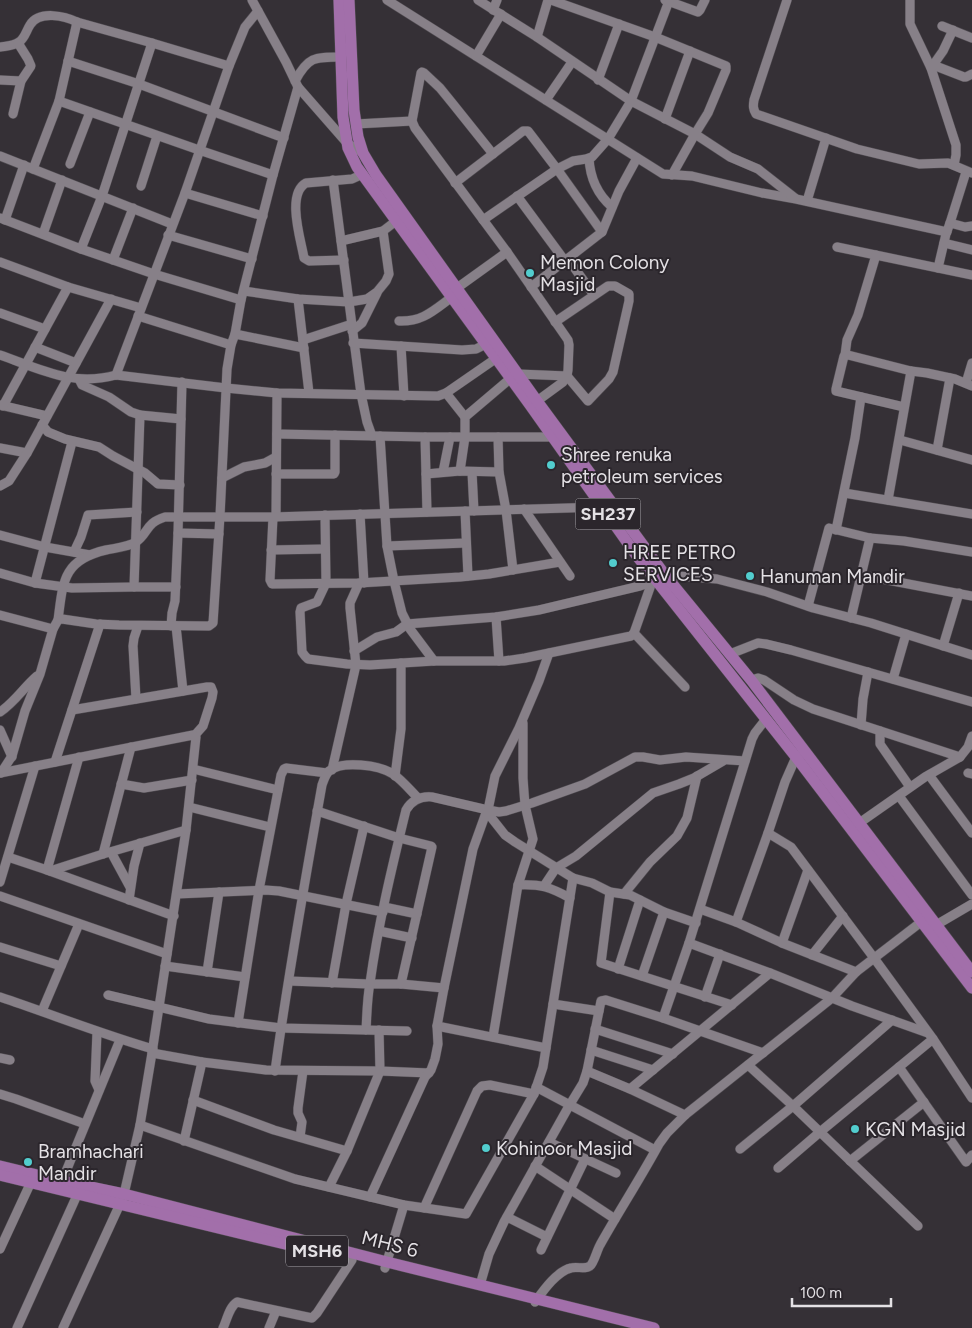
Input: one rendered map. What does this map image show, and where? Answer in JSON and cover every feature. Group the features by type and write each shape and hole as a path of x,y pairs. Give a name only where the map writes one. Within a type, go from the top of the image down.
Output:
{"main road":[{"name":"SH237","path":"339,0 342,117 351,154 396,221 454,292 486,344 500,356"},
{"name":"SH237","path":"349,0 354,110 363,154 454,292 658,579 766,719 800,754"},
{"name":"SH237","path":"534,403 553,437 637,556 730,654 751,680 800,754 929,923 972,988"},
{"name":"SH237","path":"929,923 972,972"},
{"name":"MHS 6","path":"0,1166 60,1185 654,1328"},
{"name":"MSH6","path":"0,1175 31,1182 60,1185 78,1193 122,1199 352,1260 386,1265 536,1301 634,1328"}],"street":[{"path":"252,0 297,84 347,143 363,154"},
{"path":"387,0 663,174 692,176 762,193 949,228 972,226"},
{"path":"478,0 631,101 695,134 730,157 758,169 796,199"},
{"path":"476,56 497,12 497,0"},
{"path":"536,37 549,0 725,64 727,68 708,113 672,175"},
{"path":"483,220 557,169 572,161 592,157 608,139 631,101 667,1 698,12 704,0"},
{"path":"785,0 754,100 754,110 760,116 857,149 919,164 943,162 969,172 944,243 938,268"},
{"path":"910,0 910,24 932,67 956,145 954,165"},
{"path":"116,375 185,194 229,66 246,27 258,11"},
{"path":"0,47 18,43 33,22 40,18 56,15 229,66"},
{"path":"33,169 59,101 77,22"},
{"path":"598,80 619,24"},
{"path":"942,26 972,38"},
{"path":"932,67 943,51 952,30"},
{"path":"13,114 21,81 31,66 18,43"},
{"path":"81,249 102,196 152,43"},
{"path":"665,119 690,51"},
{"path":"58,620 138,626 209,626 213,623 227,370 241,300 302,69 306,64 321,57 340,57"},
{"path":"68,61 139,84 284,138"},
{"path":"546,100 572,62"},
{"path":"932,67 964,77 972,74"},
{"path":"493,154 440,88 422,72 412,121 421,137 507,252 568,340 567,376 563,382 534,403"},
{"path":"0,80 21,81"},
{"path":"59,101 273,175"},
{"path":"70,164 90,112"},
{"path":"356,124 412,121"},
{"path":"456,183 526,130 557,169 602,232"},
{"path":"141,186 157,136"},
{"path":"807,201 826,138"},
{"path":"0,156 172,224"},
{"path":"589,158 590,168 599,193 612,207"},
{"path":"531,287 602,232 621,185 637,158"},
{"path":"24,165 3,219 154,274 241,300"},
{"path":"344,260 308,261 304,258 295,206 297,196 302,184 352,179 363,174"},
{"path":"42,234 62,180"},
{"path":"333,180 361,394 367,422 376,436 387,546 394,581 402,613 407,624 434,661"},
{"path":"185,194 263,216"},
{"path":"517,196 594,295"},
{"path":"113,260 133,208"},
{"path":"341,241 383,231 396,221"},
{"path":"235,334 304,344 362,323 377,292 389,274 383,231"},
{"path":"168,235 252,259"},
{"path":"944,243 972,250"},
{"path":"837,247 972,275"},
{"path":"399,321 414,321 423,317 507,252"},
{"path":"876,255 858,315 848,340 836,391 904,407"},
{"path":"0,262 68,287 110,299 231,345"},
{"path":"464,417 514,376 567,376 588,401 609,379 613,372 629,294 615,286 608,286 555,322"},
{"path":"47,416 1,406 68,287"},
{"path":"244,291 298,299 349,302 367,299 377,292"},
{"path":"0,486 9,481 27,454 110,299"},
{"path":"298,299 310,393"},
{"path":"0,313 45,329"},
{"path":"354,343 470,350 486,344"},
{"path":"401,346 404,396"},
{"path":"35,348 76,363"},
{"path":"0,355 42,371 78,379 98,379 116,375 277,393 404,396 438,396 500,356"},
{"path":"845,355 911,371 950,378 969,385 972,363"},
{"path":"888,500 911,371"},
{"path":"937,450 950,378"},
{"path":"78,379 82,385 109,397 131,412 140,415 181,419"},
{"path":"182,382 176,587 175,605 172,613 184,691"},
{"path":"446,392 464,417 460,471"},
{"path":"277,393 276,474 270,580 272,584 361,583 468,576 560,562"},
{"path":"836,530 855,438 861,397"},
{"path":"134,586 140,415"},
{"path":"42,425 52,434 72,442 99,447 146,473 158,484 180,485"},
{"path":"277,434 553,437"},
{"path":"276,474 334,474 334,435"},
{"path":"425,437 428,512"},
{"path":"443,472 450,437"},
{"path":"498,437 499,472 506,510 513,570"},
{"path":"900,440 972,460"},
{"path":"35,583 72,442"},
{"path":"0,448 27,454"},
{"path":"222,478 244,467 265,463 276,458"},
{"path":"426,474 460,471 499,472"},
{"path":"468,576 466,543 472,472"},
{"path":"844,493 972,514"},
{"path":"0,773 12,756 24,711 40,674 53,629 58,620 65,578 72,568 90,555 135,542 157,519 179,516 274,517 602,507"},
{"path":"524,509 570,576"},
{"path":"74,552 88,515 136,512"},
{"path":"275,1071 288,981 322,785 329,771 356,665 350,603 361,583 360,514"},
{"path":"325,515 326,583 317,602 300,610 302,652 308,659 356,665 434,661 514,660 631,636 658,579"},
{"path":"808,606 829,528 870,538 904,541 972,552"},
{"path":"178,533 219,534"},
{"path":"0,535 45,547 90,555"},
{"path":"851,618 870,538"},
{"path":"387,546 466,543"},
{"path":"271,550 325,549"},
{"path":"0,573 35,583 72,588 176,587"},
{"path":"861,575 972,596"},
{"path":"354,651 377,637 396,632 407,624 496,617 539,610 640,586 658,579 717,579 767,592 972,655"},
{"path":"943,646 960,593"},
{"path":"0,615 53,629"},
{"path":"496,617 499,661"},
{"path":"55,762 100,624"},
{"path":"136,699 133,646 138,626"},
{"path":"634,633 685,687"},
{"path":"893,679 906,634"},
{"path":"730,654 758,643 766,644 972,702"},
{"path":"370,1197 435,1059 438,1044 437,1026 473,849 488,810 495,776 540,682 550,653"},
{"path":"395,776 401,728 401,663"},
{"path":"861,725 868,672"},
{"path":"0,712 40,674"},
{"path":"751,680 758,678 764,680 802,704 960,757"},
{"path":"72,710 212,687 212,698 203,726 195,735"},
{"path":"493,1037 520,874 532,843 525,805 523,778 523,718"},
{"path":"663,1018 696,923 754,733 766,719"},
{"path":"0,730 18,769"},
{"path":"880,731 880,744 910,787"},
{"path":"0,773 195,735"},
{"path":"64,1328 122,1199 140,1125 174,916 189,807 195,735"},
{"path":"855,826 910,787 960,757 968,747 972,736"},
{"path":"130,887 107,853 121,784 131,747"},
{"path":"736,922 785,782 800,754"},
{"path":"49,871 79,757"},
{"path":"366,1030 370,984 383,909 406,810 418,798 432,796 499,812 585,784 635,757 660,760 686,757 745,761"},
{"path":"544,886 556,868 576,856 653,793 697,776 723,760"},
{"path":"0,882 35,766"},
{"path":"238,1023 270,827 282,772 286,768 329,771 338,767 370,766 382,769 395,776 418,798"},
{"path":"193,769 278,790"},
{"path":"929,775 972,833"},
{"path":"624,894 650,862 677,836 687,818 697,776"},
{"path":"121,784 144,788 192,780"},
{"path":"899,796 972,895"},
{"path":"189,807 270,827"},
{"path":"488,810 490,816 506,834 529,851 573,878 592,883 610,892 624,894 664,912 696,923"},
{"path":"317,811 399,838 431,846 433,849 401,984"},
{"path":"332,983 346,904 364,826"},
{"path":"49,871 186,830"},
{"path":"768,833 791,847 931,1036 972,1098"},
{"path":"129,900 140,843"},
{"path":"8,857 174,916"},
{"path":"71,865 78,881"},
{"path":"782,944 808,870"},
{"path":"140,1125 295,1179 404,1204 466,1214 535,1091 543,1067 573,878"},
{"path":"518,885 544,886 570,898"},
{"path":"177,894 259,890 279,891 346,904 418,914"},
{"path":"207,972 219,892"},
{"path":"610,892 600,960 602,964 732,1005"},
{"path":"0,896 167,954"},
{"path":"618,969 640,900"},
{"path":"536,1301 563,1271 570,1268 584,1268 592,1264 597,1251 655,1150 667,1133 685,1115 832,998 856,972 874,958 929,923 972,904"},
{"path":"700,909 736,922 782,944 856,972"},
{"path":"642,976 664,912"},
{"path":"812,955 843,916"},
{"path":"42,1011 79,924"},
{"path":"379,931 412,938"},
{"path":"689,943 931,1036"},
{"path":"0,947 61,966"},
{"path":"705,997 720,954"},
{"path":"165,966 245,977"},
{"path":"630,1089 770,973"},
{"path":"288,981 401,984 444,988"},
{"path":"108,995 209,1019 238,1023 281,1028 407,1031"},
{"path":"0,997 152,1051 202,1062 275,1071 429,1073"},
{"path":"480,1285 489,1254 507,1217 580,1089 586,1071 601,1002 606,1000 764,1053"},
{"path":"554,1004 599,1011"},
{"path":"740,1148 793,1106 892,1020"},
{"path":"437,1026 546,1048"},
{"path":"595,1029 672,1054"},
{"path":"329,1187 347,1151 380,1071 379,1030"},
{"path":"96,1032 95,1079 99,1090"},
{"path":"778,1168 900,1067 931,1036"},
{"path":"60,1185 120,1040"},
{"path":"591,1050 652,1070"},
{"path":"0,1058 10,1060"},
{"path":"184,1141 202,1062"},
{"path":"748,1065 918,1226"},
{"path":"900,1067 966,1162 972,1154"},
{"path":"300,1137 302,1122 298,1108 303,1071"},
{"path":"586,1071 685,1115"},
{"path":"424,1208 482,1086 490,1085 535,1091 569,1106 655,1150"},
{"path":"0,1094 85,1124"},
{"path":"193,1100 274,1130 347,1151"},
{"path":"850,1161 924,1102"},
{"path":"549,1142 616,1173"},
{"path":"541,1250 585,1159"},
{"path":"535,1166 615,1220"},
{"path":"0,1249 3,1236 31,1182"},
{"path":"17,1328 78,1193"},
{"path":"386,1265 404,1204"},
{"path":"507,1217 547,1237"},
{"path":"223,1328 234,1304 237,1302 312,1318 352,1260"},
{"path":"269,1328 276,1310"}],"place":[{"name":"Memon Colony Masjid","path":"530,273"},
{"name":"Shree renuka petroleum services","path":"551,465"},
{"name":"HREE PETRO SERVICES","path":"613,563"},
{"name":"Hanuman Mandir","path":"750,576"},
{"name":"KGN Masjid","path":"855,1129"},
{"name":"Kohinoor Masjid","path":"486,1148"},
{"name":"Bramhachari Mandir","path":"28,1162"}]}
